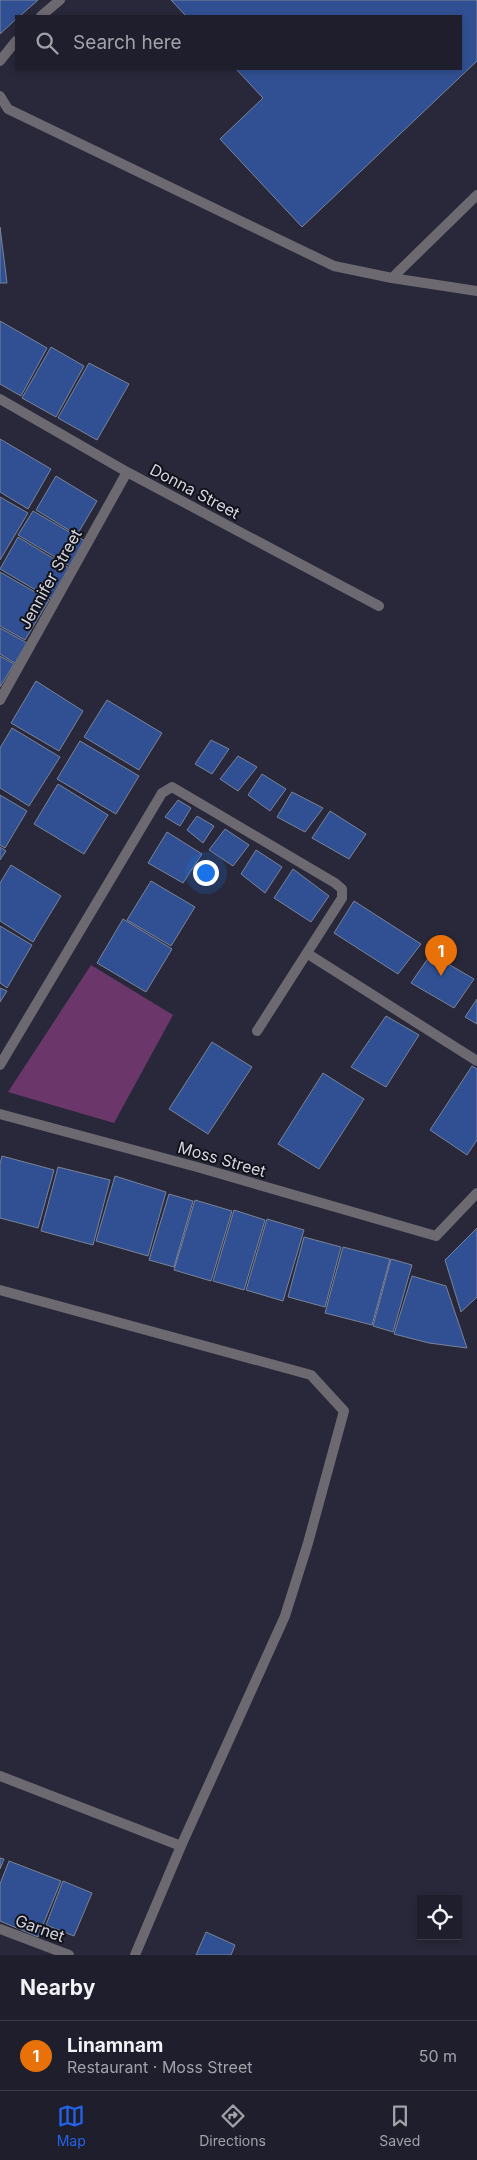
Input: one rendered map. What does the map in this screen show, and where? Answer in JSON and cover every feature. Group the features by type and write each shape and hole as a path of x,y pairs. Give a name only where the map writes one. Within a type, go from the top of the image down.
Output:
{"street":[{"path":"42,15 60,0"},
{"path":"0,61 15,42"},
{"path":"0,96 8,109 334,266 392,278 477,290"},
{"path":"392,278 477,195"},
{"name":"Donna Street","path":"0,399 127,472 379,606"},
{"name":"Jennifer Street","path":"0,700 127,472"},
{"path":"0,1065 162,793 172,787 339,885 342,898 308,954 257,1031"},
{"path":"308,954 477,1061"},
{"name":"Moss Street","path":"0,1114 196,1167 436,1236 477,1193"},
{"path":"0,1290 311,1375 344,1411 308,1543 285,1616 181,1846 135,1955"},
{"path":"0,1776 181,1846"},
{"name":"Garnet","path":"0,1929 69,1955"}],"shaded area":[{"path":"91,965 173,1015 114,1123 8,1092"}],"building":[{"path":"0,0 38,0 21,15 15,15 15,20 0,34"},
{"path":"171,0 477,0 477,61 302,227 220,139 263,98 237,70 462,70 462,15 185,15"},
{"path":"0,227 7,283 0,283"},
{"path":"0,321 47,348 21,396 0,384"},
{"path":"51,347 84,366 56,417 22,398"},
{"path":"89,363 129,384 97,440 58,418"},
{"path":"0,439 51,469 28,509 0,492"},
{"path":"56,476 97,501 77,535 36,510"},
{"path":"0,497 28,513 0,560"},
{"path":"33,511 85,541 70,566 18,535"},
{"path":"18,537 69,568 51,599 0,569"},
{"path":"0,572 49,600 25,640 0,626"},
{"path":"0,628 27,643 15,663 0,654"},
{"path":"0,656 14,664 0,687"},
{"path":"36,681 83,711 59,751 11,723"},
{"path":"107,700 162,733 139,770 84,737"},
{"path":"12,728 60,757 29,806 0,788 0,748"},
{"path":"211,740 229,749 212,774 195,764"},
{"path":"80,741 139,776 116,814 57,779"},
{"path":"238,756 257,767 238,791 220,779"},
{"path":"262,774 286,789 270,811 248,795"},
{"path":"58,784 108,815 84,854 34,824"},
{"path":"292,792 323,808 305,832 277,817"},
{"path":"0,795 27,811 5,848 0,845"},
{"path":"178,800 191,808 180,826 165,817"},
{"path":"330,811 366,834 349,859 312,838"},
{"path":"197,816 214,826 203,843 187,830"},
{"path":"225,829 249,845 233,866 209,850"},
{"path":"167,832 202,854 183,883 148,863"},
{"path":"0,847 6,851 0,860"},
{"path":"256,850 282,867 265,893 241,874"},
{"path":"11,865 61,896 33,942 0,921 0,883"},
{"path":"293,869 329,896 311,922 274,898"},
{"path":"151,881 195,907 171,946 127,920"},
{"path":"354,901 421,944 398,974 334,933"},
{"path":"123,919 172,949 146,992 97,963"},
{"path":"0,926 32,945 7,988 0,983"},
{"path":"431,954 474,979 454,1008 411,983"},
{"path":"0,988 7,991 0,1002"},
{"path":"477,999 477,1024 465,1017"},
{"path":"386,1016 419,1035 386,1087 351,1067"},
{"path":"212,1042 252,1067 208,1134 169,1109"},
{"path":"472,1066 477,1069 477,1140 467,1155 430,1130"},
{"path":"323,1073 364,1099 319,1169 278,1144"},
{"path":"2,1156 54,1170 38,1228 0,1218 0,1164"},
{"path":"58,1167 110,1180 93,1245 41,1231"},
{"path":"115,1176 166,1192 148,1256 96,1241"},
{"path":"169,1194 193,1201 174,1267 149,1260"},
{"path":"195,1200 232,1211 211,1281 174,1270"},
{"path":"234,1210 265,1220 244,1290 213,1281"},
{"path":"267,1219 304,1230 283,1301 246,1290"},
{"path":"477,1228 477,1297 461,1312 445,1260"},
{"path":"304,1237 341,1247 325,1307 288,1297"},
{"path":"343,1247 390,1259 372,1325 325,1313"},
{"path":"391,1259 412,1265 393,1332 373,1326"},
{"path":"412,1276 446,1286 467,1348 429,1343 394,1334"},
{"path":"0,1858 4,1859 0,1869"},
{"path":"9,1861 61,1881 38,1937 0,1921 0,1884"},
{"path":"63,1881 92,1893 74,1936 46,1925"},
{"path":"206,1932 235,1945 231,1955 196,1955"}],"place":[{"name":"Linamnam","path":"441,976"}]}
